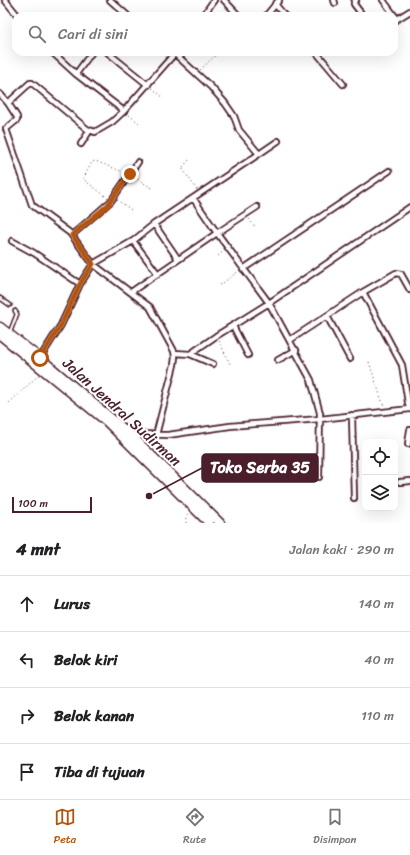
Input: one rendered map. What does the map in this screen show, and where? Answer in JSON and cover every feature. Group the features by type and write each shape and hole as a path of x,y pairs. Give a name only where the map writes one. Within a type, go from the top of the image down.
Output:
{"highway":[{"name":"Jalan Jendral Sudirman","path":"0,327 40,358 220,523"},
{"name":"Jalan Jendral Sudirman","path":"0,335 119,429"},
{"name":"Jalan Jendral Sudirman","path":"129,438 190,504 210,523"}],"street":[{"path":"5,0 15,12"},
{"path":"110,0 124,12"},
{"path":"205,12 214,0"},
{"path":"224,0 235,12"},
{"path":"269,12 279,0"},
{"path":"356,0 354,4 360,12"},
{"path":"383,0 390,12"},
{"path":"275,4 282,12"},
{"path":"398,18 410,11"},
{"path":"56,56 76,74 124,111"},
{"path":"76,74 89,56"},
{"path":"112,56 148,85"},
{"path":"8,103 30,83 32,83 90,130 98,132 124,111 172,56"},
{"path":"177,56 197,73 225,103 234,116 239,130 259,154"},
{"path":"319,56 343,84"},
{"path":"0,94 15,112 17,118 6,129 30,202 72,235 93,264 147,304 175,353 174,365 156,435"},
{"path":"81,144 90,130"},
{"path":"40,358 61,325 80,284 93,264 133,241 154,224 278,142"},
{"path":"72,235 112,199 138,162"},
{"path":"243,269 389,171"},
{"path":"193,198 269,303 311,380 320,410 319,477"},
{"path":"131,292 257,207"},
{"path":"190,354 269,303 410,207"},
{"path":"154,224 178,259"},
{"path":"12,241 34,253 80,284"},
{"path":"133,241 158,274"},
{"path":"290,340 363,292 396,273 401,274 410,290"},
{"path":"129,438 141,434 168,435 257,424 320,419 409,409 402,365 363,292"},
{"path":"327,316 350,360"},
{"path":"232,326 248,355"},
{"path":"278,360 296,350"},
{"path":"175,353 190,354 213,364"},
{"path":"352,415 354,498"},
{"path":"408,444 410,430"},
{"path":"400,482 410,481"}],"lane":[{"path":"0,298 10,305"},
{"path":"9,334 17,314 15,311"}],"path":[{"path":"197,73 215,56"},
{"path":"148,85 164,98"},
{"path":"124,111 139,123"},
{"path":"133,211 84,181 92,162 95,160 130,174 152,188"},
{"path":"188,160 182,168 199,194"},
{"path":"246,215 256,228"},
{"path":"215,258 228,248"},
{"path":"220,285 243,269"},
{"path":"216,336 223,346 231,366"},
{"path":"369,362 386,412"},
{"path":"9,403 44,371"},
{"path":"186,523 190,504"}],"place":[{"name":"Toko Serba 35","path":"149,496"}],"route":[{"path":"40,358 61,325 80,284 93,264 72,235 107,206 130,174"}]}
